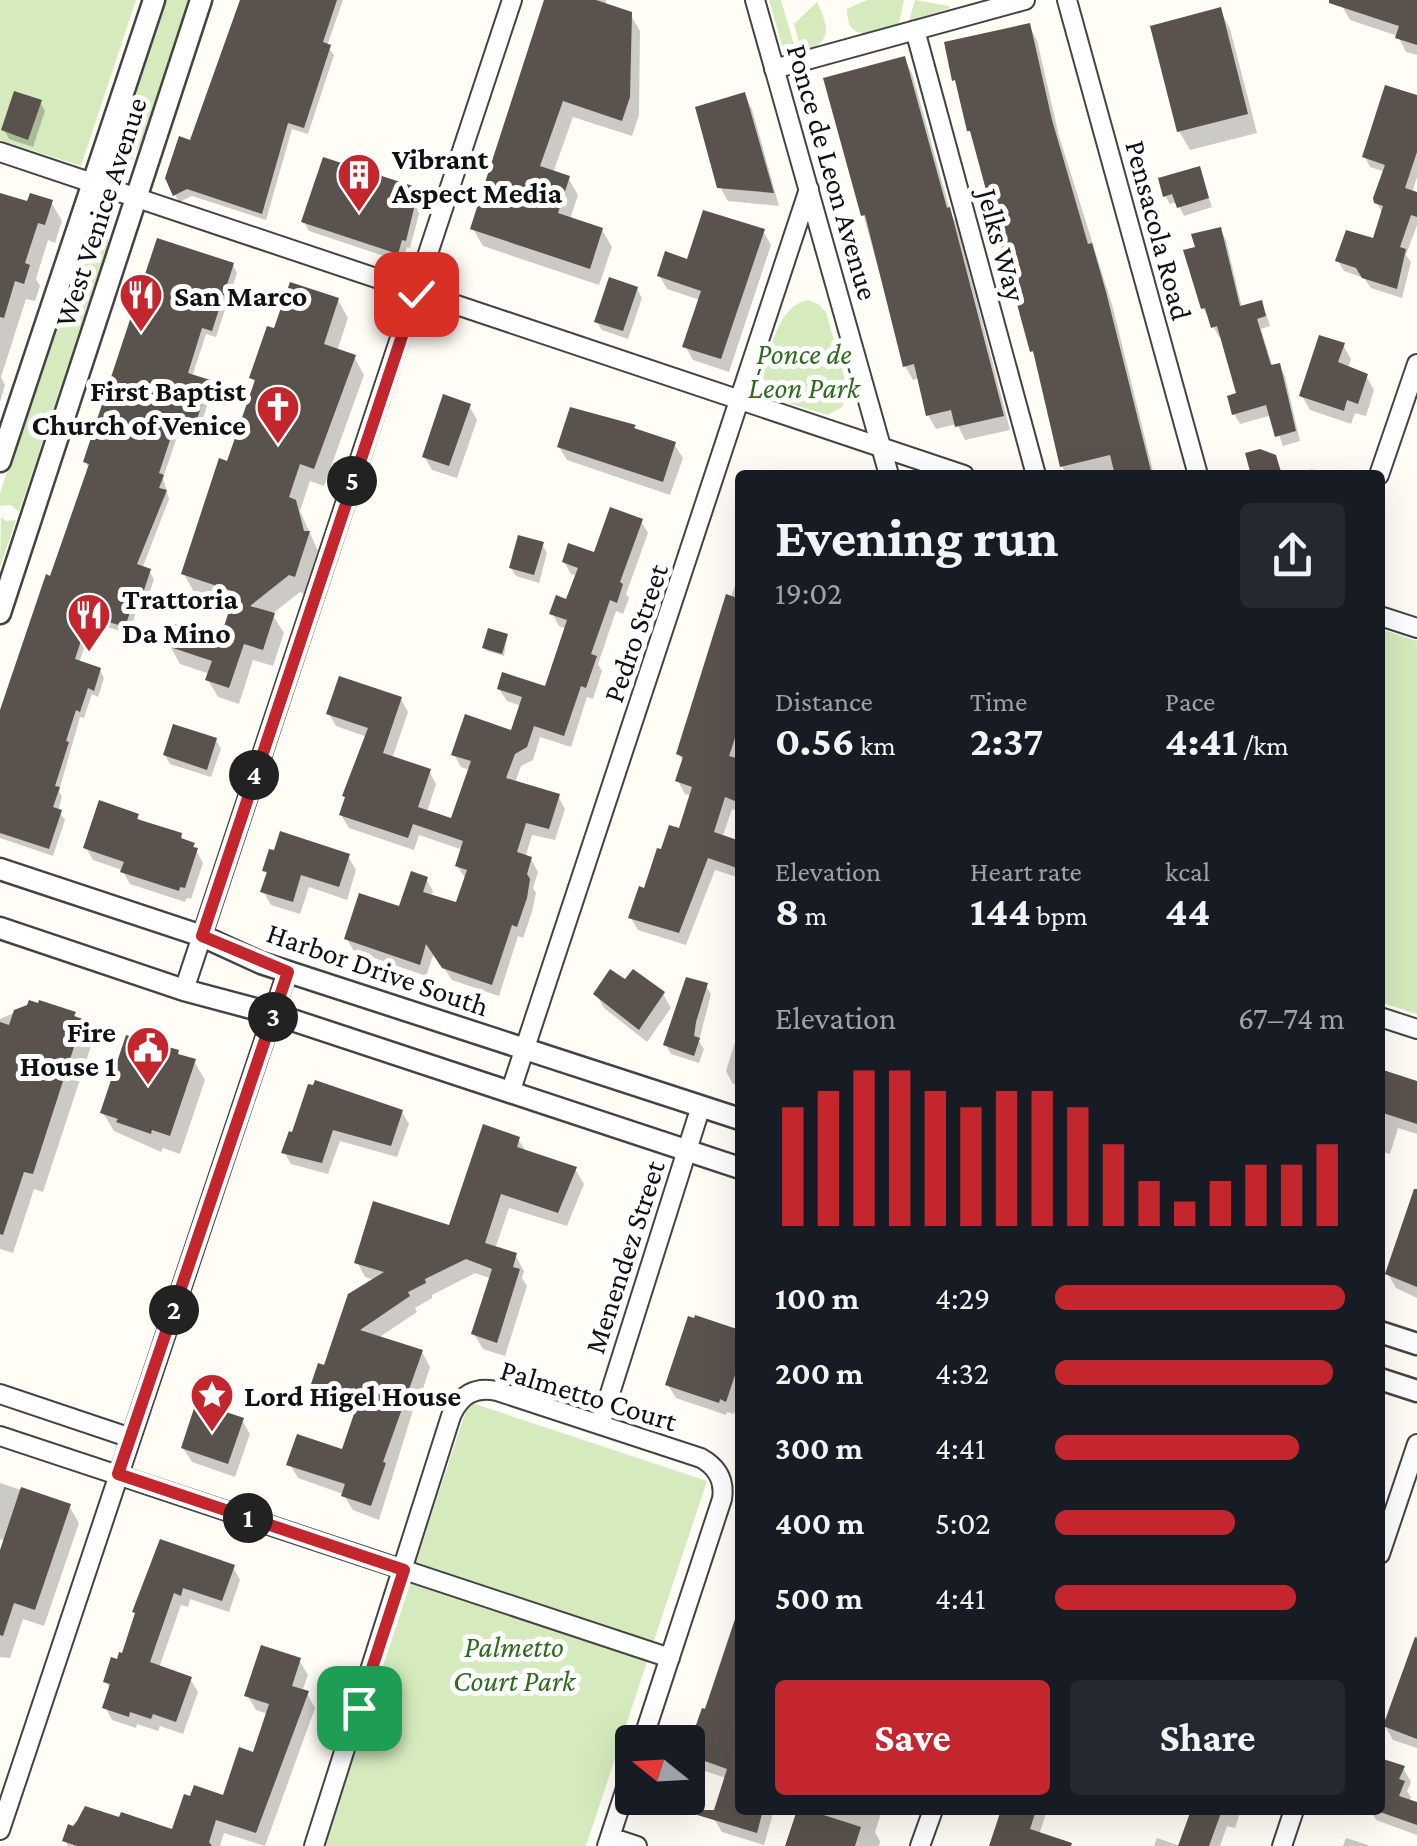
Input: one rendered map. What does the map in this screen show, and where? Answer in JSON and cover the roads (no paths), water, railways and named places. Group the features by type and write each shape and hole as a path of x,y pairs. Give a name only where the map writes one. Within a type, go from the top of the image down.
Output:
{"street":[{"name":"West Venice Avenue","path":"0,461 154,0"},
{"name":"West Venice Avenue","path":"0,613 201,0"},
{"path":"184,990 512,0"},
{"name":"Ponce de Leon Avenue","path":"756,0 889,470"},
{"path":"774,68 1025,0"},
{"name":"Pensacola Road","path":"1067,0 1197,470"},
{"name":"Jelks Way","path":"916,30 1035,470"},
{"path":"0,152 949,470"},
{"name":"Pedro Street","path":"510,1093 809,190"},
{"path":"1381,470 1417,364"},
{"path":"1385,618 1417,628"},
{"name":"Harbor Drive South","path":"0,868 202,936 288,972 735,1117"},
{"path":"0,928 735,1166"},
{"path":"0,1830 288,972"},
{"path":"1385,1018 1417,1029"},
{"name":"Menendez Street","path":"600,1425 701,1106"},
{"path":"1385,1334 1417,1344"},
{"path":"1385,1381 1417,1391"},
{"name":"Palmetto Court","path":"314,1846 451,1416 465,1395 485,1388 498,1391 694,1456 714,1467 724,1492 670,1658"},
{"path":"0,1394 130,1438"},
{"path":"0,1436 670,1658 648,1725"},
{"path":"1385,1539 1417,1444"},
{"path":"617,1815 608,1841 637,1846"},
{"path":"920,1846 930,1815"},
{"path":"1282,1846 1292,1815"}],"place":[{"name":"Vibrant Aspect Media","path":"359,213"},
{"name":"San Marco","path":"141,333"},
{"name":"First Baptist Church of Venice","path":"278,445"},
{"name":"Trattoria Da Mino","path":"89,653"},
{"name":"Fire House 1","path":"148,1086"},
{"name":"Lord Higel House","path":"212,1433"}],"park label":[{"name":"Ponce de Leon Park","path":"804,370"},
{"name":"Palmetto Court Park","path":"514,1663"}]}
